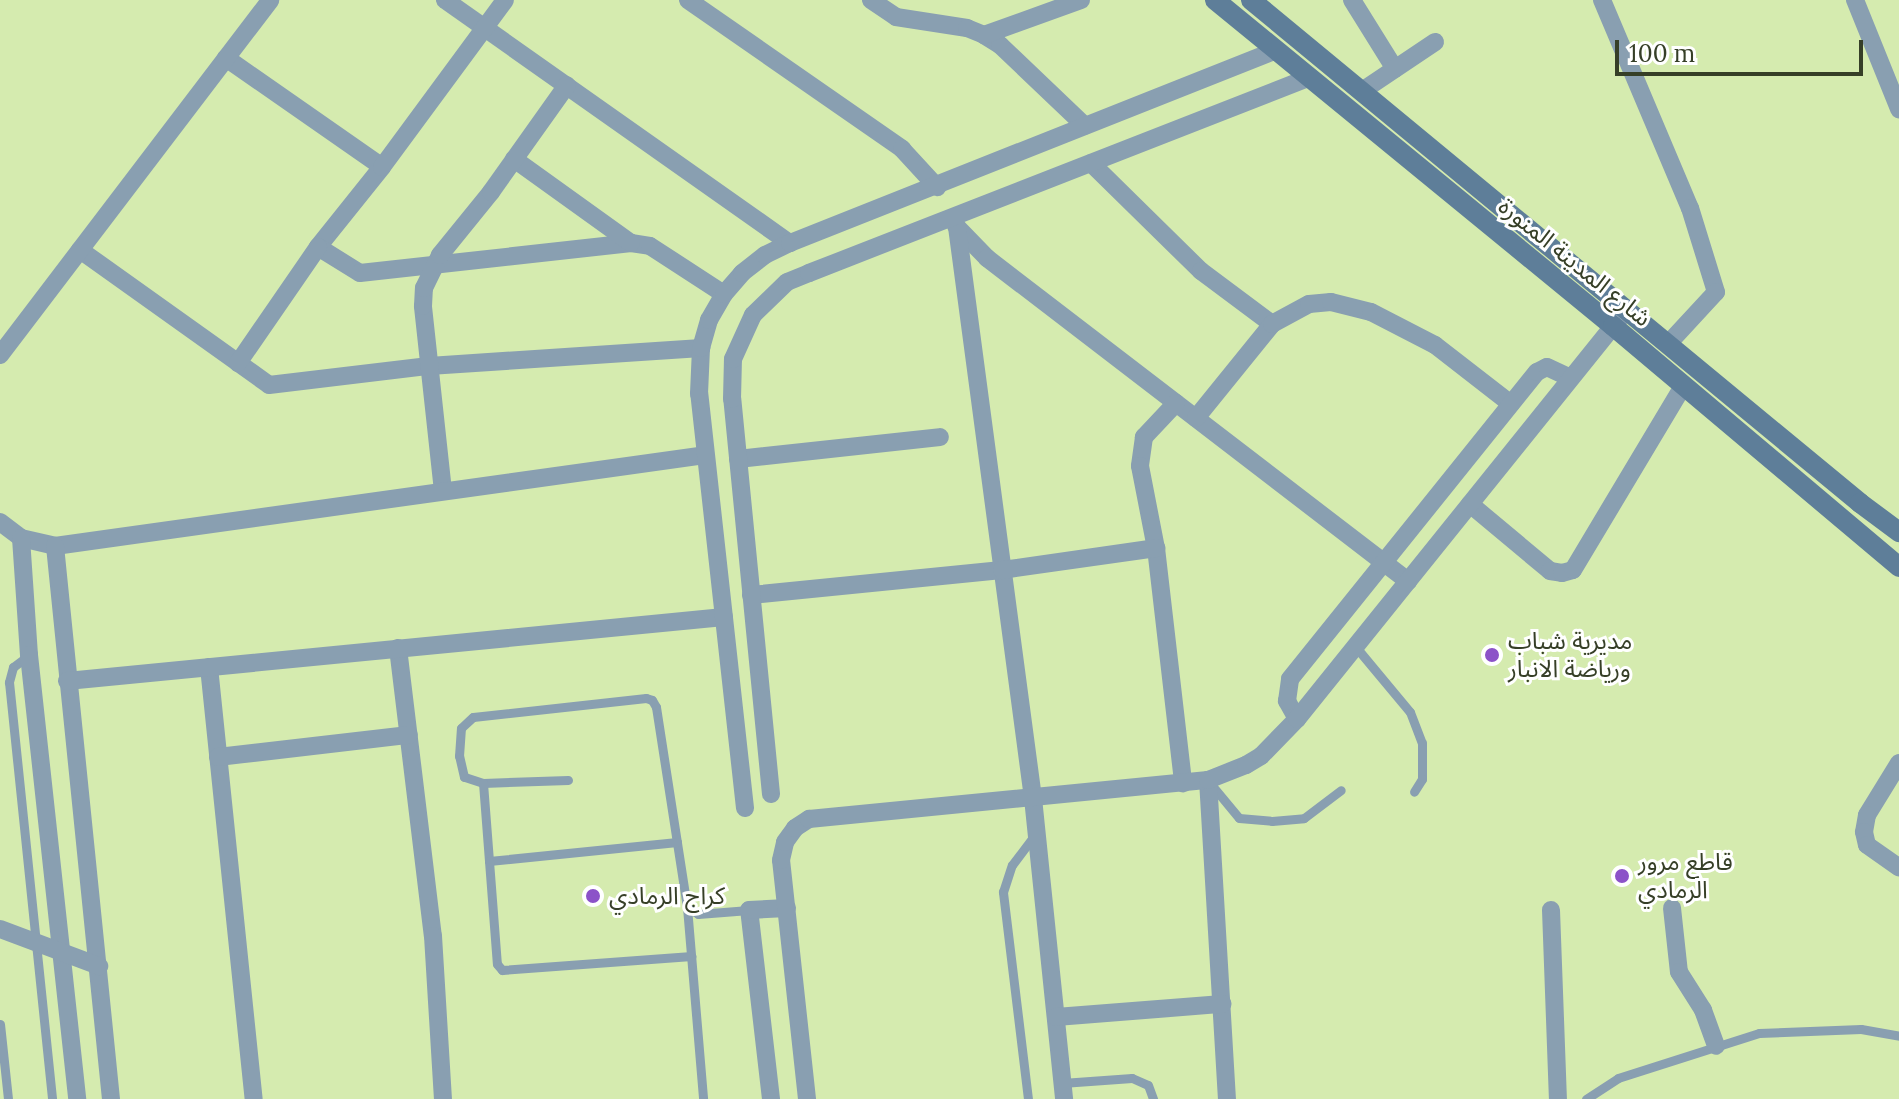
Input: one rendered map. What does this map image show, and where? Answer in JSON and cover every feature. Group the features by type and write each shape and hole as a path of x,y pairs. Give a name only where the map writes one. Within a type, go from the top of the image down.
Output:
{"main road":[{"name":"شارع المدينة المنورة","path":"1215,0 1613,326 1899,567"},
{"name":"شارع المدينة المنورة","path":"1251,0 1899,532"}],"street":[{"path":"0,355 8,330 80,250 270,0"},
{"path":"445,0 790,243"},
{"path":"238,363 318,247 382,167 505,0"},
{"path":"688,0 902,149 937,187"},
{"path":"871,0 896,17 967,28 984,35 1000,45 1085,126"},
{"path":"984,35 1081,0"},
{"path":"1352,0 1395,69"},
{"path":"1602,0 1690,208 1716,292 1668,344"},
{"path":"1855,0 1899,109"},
{"path":"1362,91 1435,42"},
{"path":"745,808 698,383 701,348 709,320 724,294 742,273 765,255 790,243 1274,51"},
{"path":"226,58 382,167"},
{"path":"771,794 732,399 733,359 741,336 768,297 787,282 809,273 953,223 1041,182 1308,78"},
{"path":"443,491 423,306 424,288 435,265 567,85"},
{"path":"1024,151 1041,182"},
{"path":"514,159 631,243"},
{"path":"1091,163 1183,255 1272,324"},
{"path":"953,223 987,258 1408,581"},
{"path":"953,223 1033,798 1063,1091"},
{"path":"318,247 360,273 631,243 650,246 724,294"},
{"path":"80,250 269,385 429,366 701,348"},
{"path":"1196,418 1272,324 1309,304 1352,304 1435,345 1511,404"},
{"path":"807,1099 782,851 790,834 809,819 1208,780 1261,756 1297,719 1627,310"},
{"path":"1297,719 1287,701 1290,679 1543,368 1571,378"},
{"path":"1470,504 1550,571 1562,573 1573,570 1683,386"},
{"path":"1176,403 1144,437 1140,466 1156,548 1183,783"},
{"path":"738,459 940,437"},
{"path":"0,522 21,538 55,546 705,455"},
{"path":"21,538 29,655 77,1099"},
{"path":"55,546 111,1099"},
{"path":"751,595 1002,570 1156,548"},
{"path":"67,681 724,617"},
{"path":"398,648 433,936 443,1099"},
{"path":"209,667 254,1099"},
{"path":"218,757 409,735"},
{"path":"1899,763 1867,815 1864,832 1867,845 1899,867"},
{"path":"1208,780 1227,1099"},
{"path":"771,1099 749,910 787,908"},
{"path":"1672,908 1679,972 1703,1010 1716,1046"},
{"path":"1551,910 1558,1099"},
{"path":"0,929 99,966"},
{"path":"1056,1017 1222,1004"}],"lane":[{"path":"1355,646 1410,712 1422,743 1422,779 1414,792"},
{"path":"29,655 16,663 9,676 52,1099"},
{"path":"568,780 483,783 462,774 461,728 473,717 646,698 656,707 687,907 703,1099"},
{"path":"1208,780 1239,818 1272,821 1304,818 1341,790"},
{"path":"483,783 497,964 502,970 691,956"},
{"path":"1028,1099 1003,892 1012,865 1037,831"},
{"path":"489,861 677,842"},
{"path":"687,907 698,914 749,910"},
{"path":"0,1024 8,1099"},
{"path":"1586,1099 1618,1078 1759,1033 1861,1029 1899,1036"},
{"path":"1063,1091 1132,1078 1148,1085 1153,1099"}],"place":[{"name":"مديرية شباب ورياضة الانبار","path":"1492,655"},
{"name":"قاطع مرور الرمادي","path":"1622,876"},
{"name":"كراج الرمادي","path":"593,896"}]}
